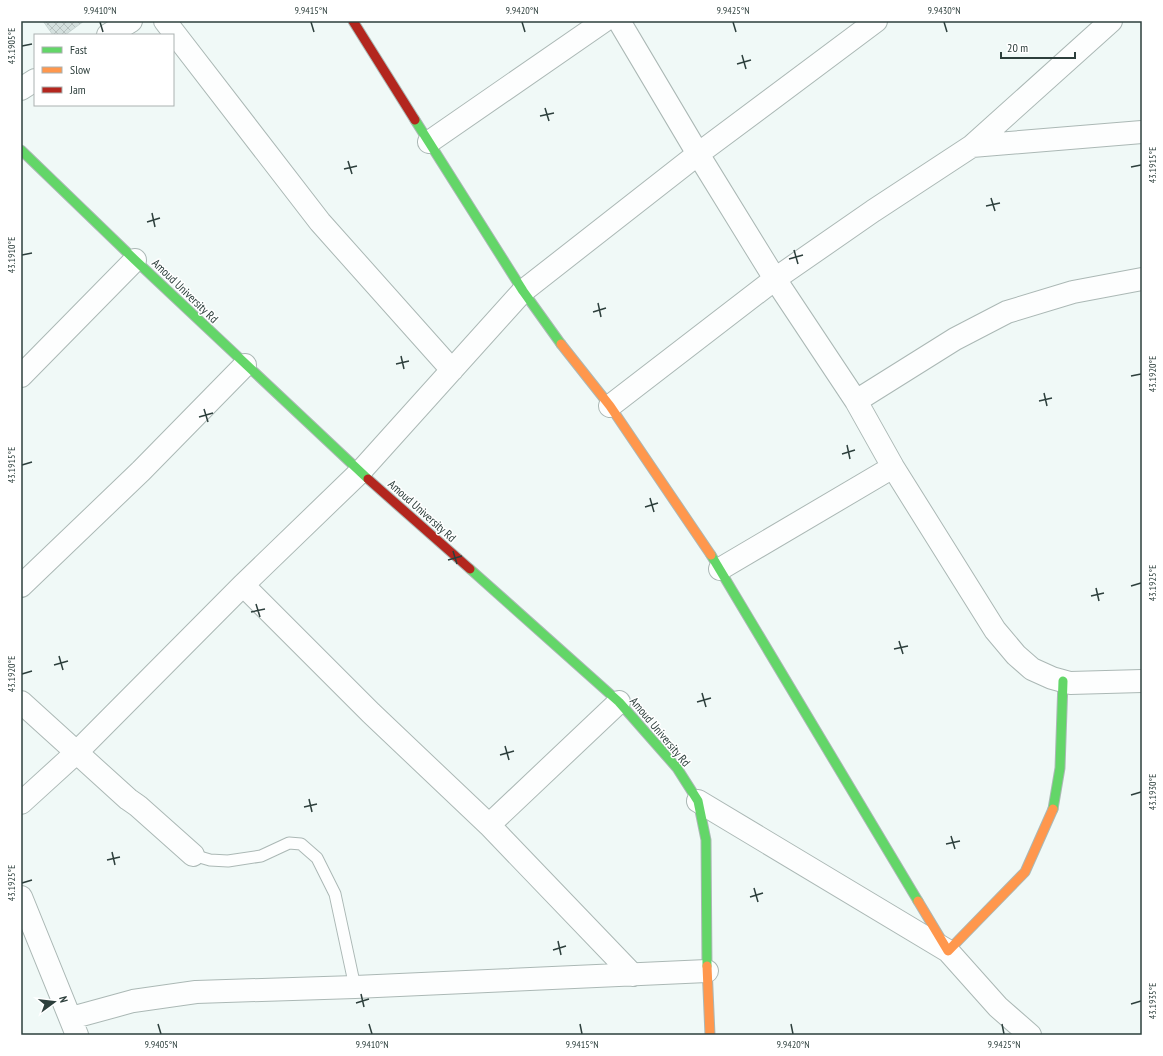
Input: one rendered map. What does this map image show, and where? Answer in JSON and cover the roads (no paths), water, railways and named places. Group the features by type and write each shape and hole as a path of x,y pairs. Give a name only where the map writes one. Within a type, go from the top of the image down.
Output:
{"street":[{"path":"110,34 131,21"},
{"path":"165,21 320,222 452,370"},
{"path":"353,21 523,291 568,354 610,406 720,569 948,952 998,1007 1030,1035"},
{"path":"429,142 604,21"},
{"path":"619,21 698,154 775,279 856,401 893,467 995,630 1016,655 1032,669 1052,678 1070,683 1142,681"},
{"path":"21,803 77,752 243,585 360,472 523,291 698,154 876,21"},
{"path":"610,406 775,279 873,211 972,146 1111,21"},
{"path":"21,89 34,81"},
{"path":"972,146 1142,132"},
{"name":"Amoud University Rd","path":"21,150 135,260 360,472 619,702 677,768 698,800 706,840 707,971 710,1035"},
{"path":"21,376 135,260"},
{"path":"856,401 955,339 1007,312 1073,292 1142,279"},
{"path":"21,586 141,471 245,364"},
{"path":"720,569 893,467"},
{"path":"243,585 371,713 489,825 633,975"},
{"path":"948,952 1025,872 1053,809 1060,768 1063,681"},
{"path":"21,702 128,799 138,806 193,855"},
{"path":"489,825 619,702"},
{"path":"698,800 948,952"},
{"path":"21,897 74,1026 133,1001 196,992 355,987 707,971"}],"lane":[{"path":"193,855 210,860 228,862 261,856 289,843 301,844 317,858 335,894 355,987"}]}
